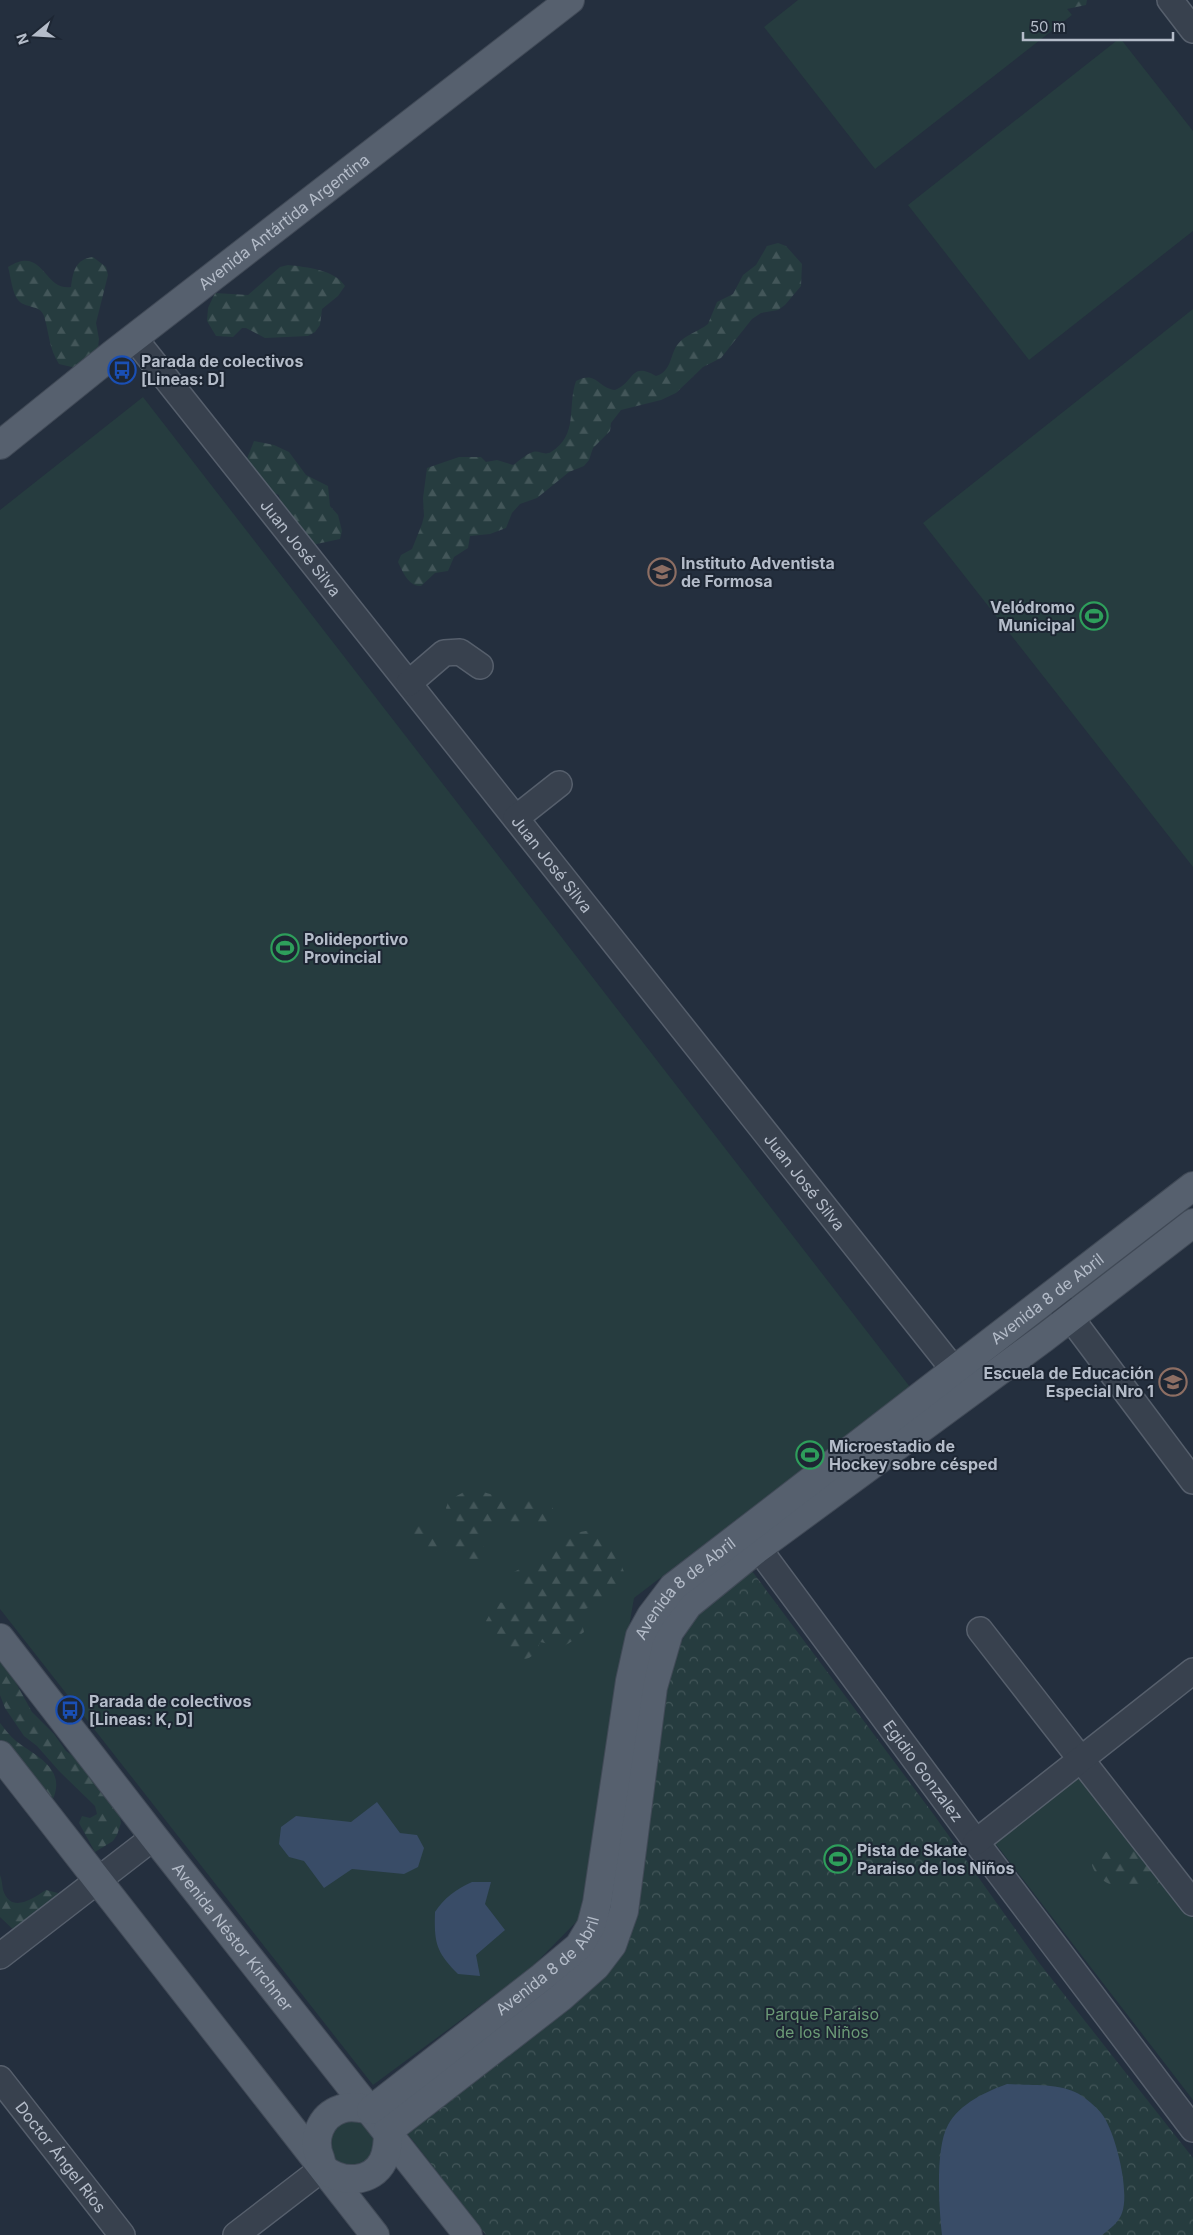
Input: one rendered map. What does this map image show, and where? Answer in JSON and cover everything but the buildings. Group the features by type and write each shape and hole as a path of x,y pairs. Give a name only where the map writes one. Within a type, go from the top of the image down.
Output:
{"main road":[{"name":"Avenida Antártida Argentina","path":"0,446 134,338 563,2"},
{"name":"Avenida 8 de Abril","path":"963,1381 1054,1295 1193,1186"},
{"name":"Avenida 8 de Abril","path":"379,2120 560,1998 596,1966 612,1945 624,1911 653,1687 670,1632 688,1605 751,1540 963,1381 1070,1318 1193,1223"},
{"name":"Avenida Néstor Kirchner","path":"0,1638 154,1837 468,2235"},
{"path":"0,1755 375,2235"},
{"path":"355,2106 379,2120 388,2147 383,2162 373,2175 355,2180 339,2177 323,2168 316,2149 317,2133 326,2118 340,2109 355,2106"}],"street":[{"path":"1170,0 1193,30"},
{"name":"Juan José Silva","path":"134,338 963,1381"},
{"path":"409,683 444,653 460,652 480,666"},
{"path":"516,818 559,784"},
{"path":"1054,1295 1193,1481"},
{"name":"Egidio Gonzalez","path":"751,1540 1193,2129"},
{"path":"980,1630 1193,1903"},
{"path":"976,1842 1193,1671"},
{"path":"0,1956 154,1837"},
{"name":"Doctor Ángel Ríos","path":"0,2078 122,2235"},
{"path":"236,2235 323,2168"}],"green space":[{"path":"798,0 1060,0 1072,15 875,169 764,27"},
{"path":"1053,0 1087,0 1086,5 1062,10"},
{"path":"1120,38 1193,131 1193,231 1029,360 908,205"},
{"path":"778,243 786,246 802,264 801,286 785,305 778,310 761,313 752,319 721,358 703,367 676,393 661,400 621,410 611,423 610,431 593,448 589,460 584,466 569,472 537,498 520,504 512,513 506,528 490,534 470,536 468,548 454,557 448,571 435,573 421,586 409,581 398,562 401,555 412,549 422,524 427,468 459,457 481,457 486,462 497,460 513,465 533,452 551,452 560,445 569,429 573,391 576,381 588,377 593,378 609,389 615,390 637,372 648,372 656,376 661,374 668,366 678,344 708,324 717,302 733,294 743,275 756,265 767,246"},
{"path":"93,257 106,267 108,275 96,323 99,339 97,356 76,368 59,364 51,346 42,312 36,308 24,305 18,300 13,289 8,267 20,261 29,261 36,264 54,282 62,286 71,287 76,267 82,260"},
{"path":"288,265 312,268 328,273 335,276 345,286 338,296 322,309 320,325 315,332 308,336 265,338 246,328 242,328 233,337 216,336 207,321 208,308 215,293 248,295 280,267"},
{"name":"Velódromo Municipal","path":"1193,309 1193,867 923,523"},
{"name":"Polideportivo Provincial","path":"143,397 910,1387 634,1598 579,1919 530,1969 373,2085 0,1609 0,510"},
{"path":"254,441 274,445 289,452 306,475 328,486 330,506 338,515 342,531 340,539 312,545 284,517 279,495 267,490 246,461"},
{"path":"480,1491 503,1496 534,1497 546,1500 554,1511 557,1520 552,1527 545,1529 533,1525 518,1527 495,1524 491,1526 480,1541 487,1557 479,1561 471,1560 457,1552 434,1550 418,1545 407,1531 408,1522 413,1522 427,1526 445,1536 453,1534 458,1527 456,1519 448,1515 446,1508 449,1500 464,1492"},
{"path":"591,1530 613,1542 624,1572 600,1604 585,1609 580,1615 584,1632 571,1642 560,1647 540,1642 535,1653 526,1659 517,1658 511,1652 496,1646 491,1638 486,1621 497,1602 521,1605 528,1600 529,1591 517,1580 514,1572 544,1556 552,1540 559,1536"},
{"name":"Parque Paraiso de los Niños","path":"752,1571 934,1815 1040,1964 1193,2158 1193,2235 486,2235 407,2133 623,1952 638,1916 666,1688 681,1643 697,1613"},
{"path":"0,1662 5,1663 32,1712 54,1734 66,1751 86,1765 119,1811 121,1823 117,1835 113,1841 95,1852 79,1823 82,1816 90,1818 97,1814 95,1806 59,1771 37,1746 24,1736 5,1708 0,1695"},
{"path":"0,1723 14,1739 40,1758 53,1771 56,1780 56,1790 52,1801 0,1755"},
{"path":"1082,1773 1193,1918 1193,2100 995,1843"},
{"path":"1144,1846 1165,1876 1152,1887 1131,1890 1112,1885 1103,1881 1092,1866 1091,1857 1115,1849"},
{"path":"0,1875 3,1890 7,1897 16,1903 28,1900 46,1890 58,1893 60,1897 19,1935 0,1917"},
{"path":"358,2118 380,2133 368,2168 337,2169 325,2133 332,2125"}],"water":[{"path":"377,1802 400,1833 417,1835 424,1848 418,1867 404,1874 352,1869 324,1888 304,1861 289,1857 279,1844 281,1827 296,1816 351,1822"},
{"path":"472,1882 491,1882 485,1904 505,1930 476,1955 480,1976 458,1974 441,1953 435,1932 435,1912 442,1902 451,1894"},
{"path":"1007,2084 1046,2085 1065,2088 1085,2098 1104,2117 1117,2150 1123,2178 1124,2203 1119,2219 1102,2235 942,2235 939,2178 941,2148 948,2125 959,2111 974,2099"}],"place":[{"name":"Parada de colectivos [Lineas: D]","path":"122,370"},
{"name":"Instituto Adventista de Formosa","path":"662,572"},
{"name":"Velódromo Municipal","path":"1094,616"},
{"name":"Polideportivo Provincial","path":"285,948"},
{"name":"Escuela de Educación Especial Nro 1","path":"1173,1382"},
{"name":"Microestadio de Hockey sobre césped","path":"810,1455"},
{"name":"Parada de colectivos [Lineas: K, D]","path":"70,1710"},
{"name":"Pista de Skate Paraiso de los Niños","path":"838,1859"}]}
